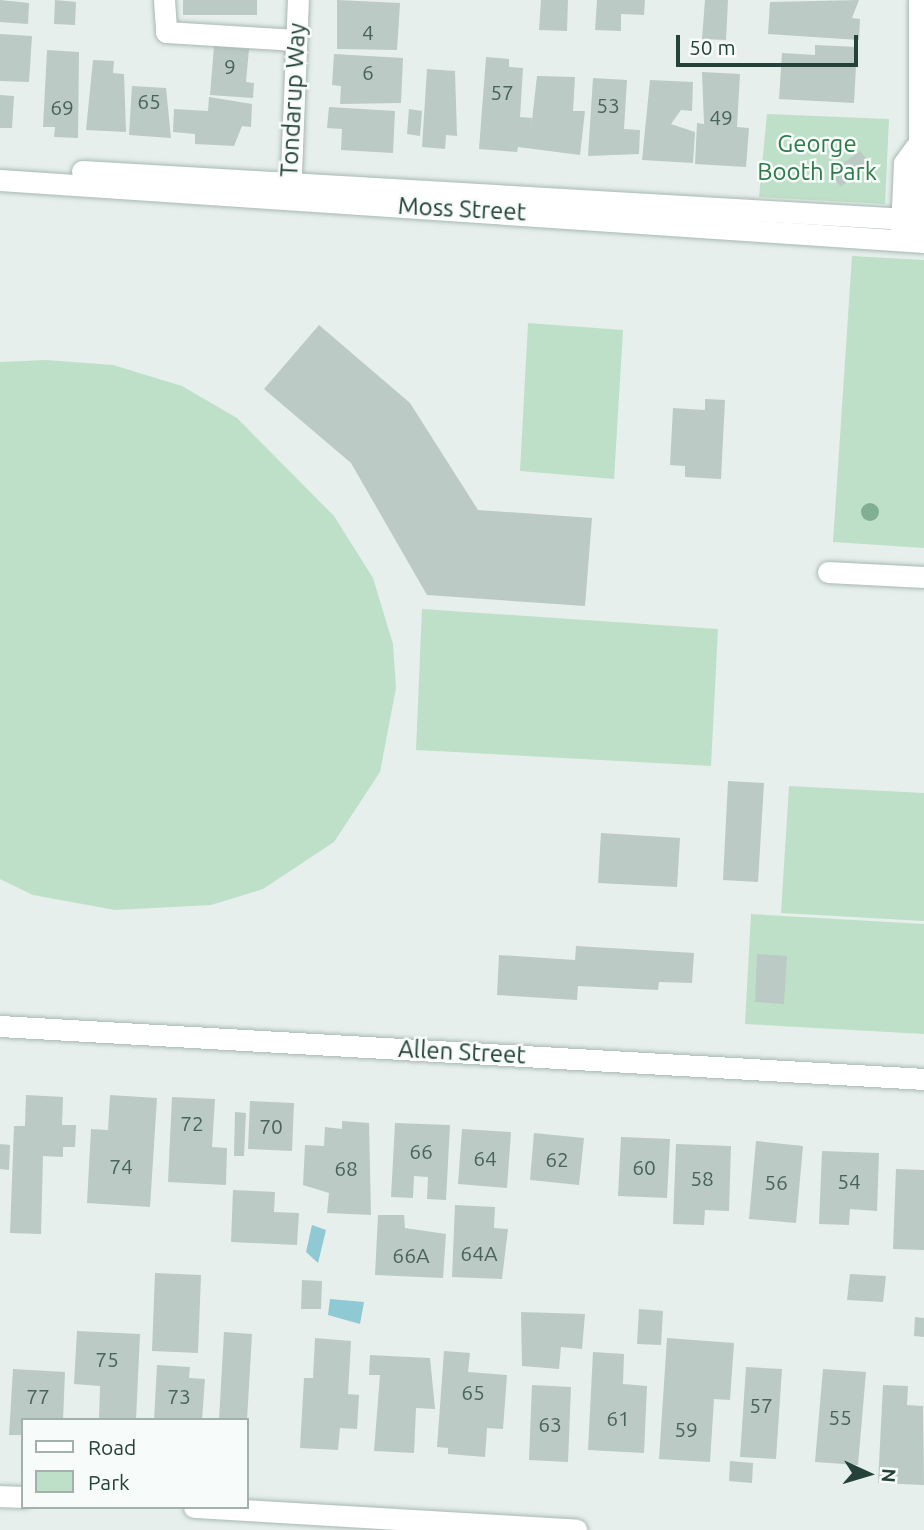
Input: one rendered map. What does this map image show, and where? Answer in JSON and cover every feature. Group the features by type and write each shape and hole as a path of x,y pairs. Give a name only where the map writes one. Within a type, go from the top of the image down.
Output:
{"street":[{"path":"164,0 166,32 296,40"},
{"name":"Tondarup Way","path":"290,191 298,0"},
{"path":"915,230 904,163 915,148 919,0"},
{"name":"Moss Street","path":"0,166 290,191 915,230"},
{"name":"Moss Street","path":"0,180 290,191"},
{"path":"828,572 924,578"},
{"name":"Allen Street","path":"0,1026 924,1079"},
{"path":"0,1496 21,1497"},
{"path":"227,1509 576,1530"}],"green space":[{"name":"George Booth Park","path":"767,114 889,119 885,204 759,197"},
{"path":"852,256 924,260 924,548 833,542"},
{"path":"528,323 623,330 614,479 520,471"},
{"path":"46,360 113,365 182,386 237,418 334,516 373,578 393,644 396,688 380,772 334,842 263,889 211,905 115,910 33,895 0,879 0,362"},
{"path":"422,609 718,629 711,766 416,750"},
{"path":"789,786 924,793 924,921 781,913"},
{"path":"751,914 924,924 924,1034 745,1024"}],"water":[{"path":"312,1225 326,1230 318,1263 306,1252"},
{"path":"330,1299 364,1302 360,1324 328,1315"}],"building":[{"path":"0,0 29,3 28,24 0,22"},
{"path":"55,0 76,2 75,25 54,24"},
{"path":"183,0 257,0 257,15 183,15"},
{"path":"337,0 400,3 397,50 337,49"},
{"path":"541,0 568,0 567,31 539,30"},
{"path":"597,0 645,0 644,15 621,14 621,31 595,30"},
{"path":"705,0 728,0 726,40 702,39"},
{"path":"859,0 852,18 860,19 859,40 768,34 770,2"},
{"path":"0,34 32,36 29,82 0,81"},
{"path":"815,45 857,47 854,103 779,99 782,53 815,55"},
{"path":"214,46 249,49 246,82 254,83 253,98 210,95"},
{"path":"47,50 79,52 78,138 54,137 55,127 43,127"},
{"path":"334,54 403,58 401,103 340,104 341,86 332,85"},
{"path":"486,57 509,59 509,67 523,68 520,117 532,118 531,129 537,76 575,77 573,111 585,111 580,155 518,147 517,152 479,149"},
{"path":"93,60 114,61 113,73 124,74 126,132 86,130"},
{"path":"427,69 455,71 457,136 446,135 445,149 422,147"},
{"path":"702,72 740,74 737,127 749,128 746,167 695,164 697,123 704,124"},
{"path":"593,78 627,80 624,129 640,130 639,154 588,156"},
{"path":"650,80 693,82 692,111 681,110 671,124 695,132 693,163 642,160"},
{"path":"132,86 166,88 171,138 129,135"},
{"path":"0,95 14,96 12,128 0,128"},
{"path":"209,97 252,104 251,127 242,126 234,146 195,144 195,134 173,132 174,109 208,111"},
{"path":"329,107 395,111 393,153 341,150 342,129 327,128"},
{"path":"409,109 422,111 420,136 407,134"},
{"path":"860,151 869,162 841,187 832,176 835,169"},
{"path":"319,325 410,403 478,510 592,518 585,606 427,595 351,463 264,389"},
{"path":"705,399 725,400 721,479 685,477 685,466 670,465 673,408 705,410"},
{"path":"728,781 764,783 758,882 723,880"},
{"path":"601,833 680,838 677,887 598,883"},
{"path":"576,946 694,953 692,983 659,982 658,990 578,986 577,1000 497,995 499,955 575,960"},
{"path":"757,954 787,956 784,1004 755,1002"},
{"path":"26,1095 63,1097 62,1125 76,1125 75,1147 63,1147 63,1157 43,1156 41,1234 10,1233 14,1126 25,1126"},
{"path":"110,1095 157,1098 150,1207 87,1203 91,1129 108,1130"},
{"path":"172,1097 215,1099 212,1147 227,1148 226,1185 168,1182"},
{"path":"250,1101 294,1103 292,1151 248,1149"},
{"path":"235,1112 246,1113 244,1156 234,1156"},
{"path":"342,1121 369,1123 371,1215 327,1213 329,1193 303,1185 305,1145 324,1146 325,1127 342,1129"},
{"path":"395,1123 450,1125 446,1200 427,1199 428,1177 414,1176 413,1198 391,1197"},
{"path":"462,1129 511,1132 507,1188 458,1184"},
{"path":"534,1133 584,1138 579,1185 530,1180"},
{"path":"621,1137 670,1139 667,1198 618,1196"},
{"path":"756,1141 803,1146 796,1223 749,1219"},
{"path":"0,1144 10,1145 9,1170 0,1169"},
{"path":"676,1144 731,1146 729,1211 705,1210 704,1225 673,1224"},
{"path":"822,1151 879,1153 877,1211 850,1209 849,1225 819,1224"},
{"path":"896,1169 924,1170 924,1250 893,1249"},
{"path":"233,1190 275,1192 274,1212 299,1213 297,1245 231,1242"},
{"path":"455,1205 495,1207 494,1228 508,1229 502,1279 452,1277"},
{"path":"378,1215 404,1215 405,1228 446,1234 443,1278 375,1275"},
{"path":"155,1273 201,1275 198,1353 152,1351"},
{"path":"850,1274 886,1276 883,1302 847,1300"},
{"path":"302,1280 322,1281 321,1309 301,1309"},
{"path":"639,1309 663,1311 661,1345 637,1344"},
{"path":"521,1312 585,1314 582,1349 561,1347 559,1369 522,1366"},
{"path":"915,1317 924,1318 924,1337 914,1336"},
{"path":"77,1331 140,1334 136,1418 99,1418 100,1386 74,1384"},
{"path":"224,1332 252,1334 247,1418 219,1418"},
{"path":"315,1338 351,1341 348,1394 359,1395 357,1429 340,1428 338,1450 300,1448 304,1378 313,1378"},
{"path":"667,1338 734,1343 730,1400 714,1399 710,1462 659,1459"},
{"path":"444,1351 470,1353 468,1372 507,1375 503,1429 487,1428 485,1457 448,1454 448,1448 437,1447"},
{"path":"593,1352 624,1354 623,1384 647,1386 644,1453 588,1450"},
{"path":"370,1355 430,1358 435,1409 416,1408 414,1453 374,1451 380,1375 369,1375"},
{"path":"157,1365 190,1367 189,1378 205,1379 202,1418 154,1418"},
{"path":"746,1367 782,1369 776,1459 740,1457"},
{"path":"13,1369 65,1372 63,1418 21,1418 21,1435 9,1435"},
{"path":"823,1369 866,1372 858,1465 815,1462"},
{"path":"532,1385 571,1387 568,1462 529,1460"},
{"path":"883,1385 908,1386 907,1405 923,1406 924,1485 878,1483"},
{"path":"730,1461 753,1463 752,1483 729,1481"}]}
